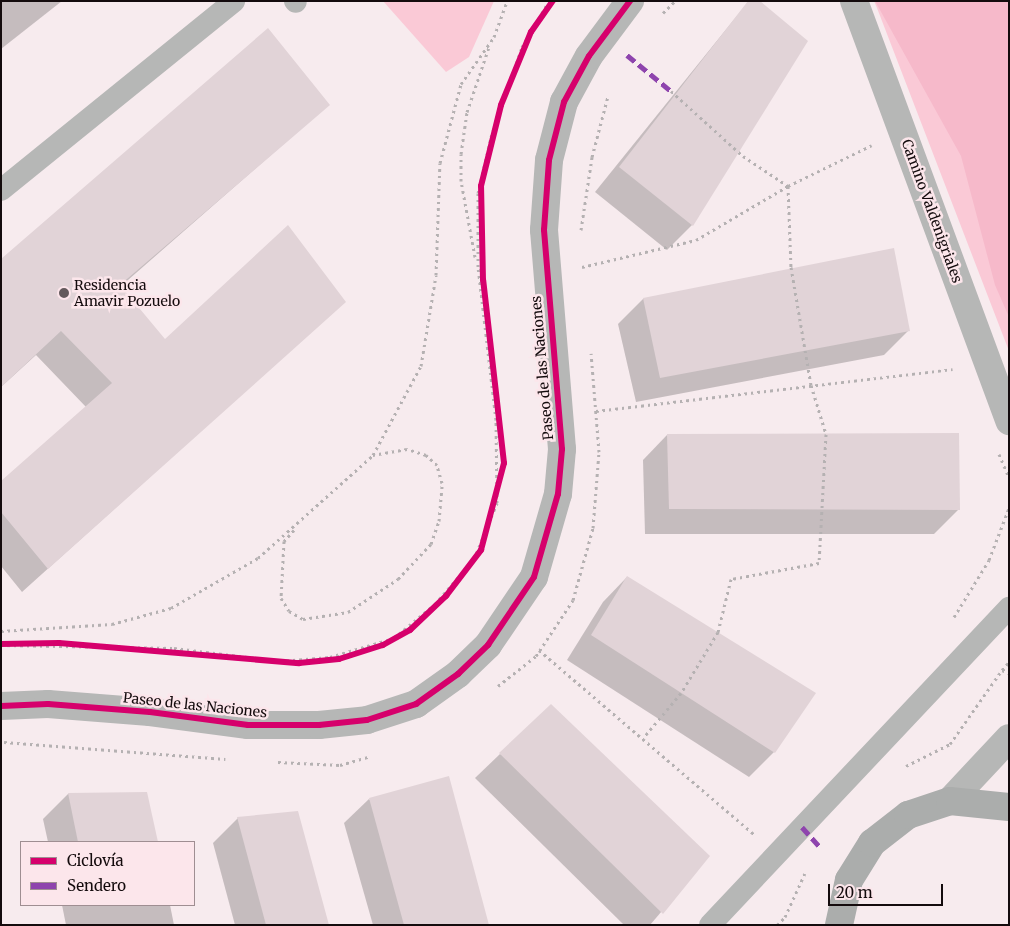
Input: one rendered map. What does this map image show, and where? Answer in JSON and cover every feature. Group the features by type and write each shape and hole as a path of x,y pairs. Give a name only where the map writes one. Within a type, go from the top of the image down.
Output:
{"main road":[{"path":"839,924 849,880 872,842 908,815 950,801 1009,807"}],"street":[{"name":"Paseo de las Naciones","path":"1,706 48,704 141,711 248,725 358,721 416,704 458,674 488,646 534,577 558,494 562,449 544,230 549,160 564,102 589,56 630,1"},
{"name":"Camino Valdenigriales","path":"854,1 1009,420"},
{"path":"950,801 1009,738"}],"lane":[{"path":"1,190 234,1"},
{"path":"710,925 1009,608"}],"path":[{"path":"497,503 496,420 478,267 461,181 462,146 478,71 494,37 507,1"},
{"path":"506,93 522,47 549,1"},
{"path":"478,267 478,193 498,114 531,32 553,1"},
{"path":"657,20 675,1"},
{"path":"373,455 407,449 426,455 436,465 442,483 440,521 431,544 398,580 348,612 303,619 289,611 281,598 281,568 284,541 338,482 373,455 420,366 436,276 440,163 461,84 494,37"},
{"path":"580,234 592,157 611,88"},
{"path":"671,91 743,156 788,186"},
{"path":"1,644 90,646 298,663 339,659 383,645 410,630 446,596 481,550 497,503 504,463 483,280 482,186 498,114"},
{"path":"582,267 696,240 788,186 877,142"},
{"path":"644,737 681,693 718,632 731,580 819,563 826,434 811,386 790,267 788,186"},
{"path":"582,258 583,276"},
{"path":"491,692 539,650 573,600 593,528 599,452 590,342"},
{"path":"596,411 963,368"},
{"path":"948,623 989,560 1009,508"},
{"path":"1,631 112,624 171,608 258,558 299,523"},
{"path":"539,650 644,737 757,836"},
{"path":"1002,670 1009,662"},
{"path":"1,742 233,759"},
{"path":"272,761 340,765 377,754"}],"shaded area":[{"path":"383,1 494,1 469,57 446,72"},
{"path":"874,1 1009,1 1009,351 877,8"},
{"path":"875,1 1009,1 1009,317 995,285 961,156"}],"building":[{"path":"748,1 760,1 808,41 693,226 619,167"},
{"name":"Residencia Amavir Pozuelo","path":"268,28 330,105 120,285 165,339 288,225 346,302 48,569 1,512 1,481 112,383 61,331 1,387 1,259"},
{"path":"894,248 910,331 660,378 643,298"},
{"path":"959,433 960,510 669,509 667,434"},
{"path":"627,576 816,693 775,753 591,635"},
{"path":"551,704 710,856 663,914 499,753"},
{"path":"449,776 489,925 404,925 369,798"},
{"path":"147,792 158,841 78,841 68,793"},
{"path":"298,811 329,925 266,925 237,817"}],"marked path":[{"path":"627,55 671,91"},
{"path":"802,827 819,846"}],"cycle path":[{"path":"1,644 59,643 299,663 339,659 383,645 410,630 446,596 481,550 504,463 483,280 481,186 501,105 531,32 553,1"},
{"path":"1,706 48,704 150,712 248,725 319,725 367,720 416,704 458,674 488,645 534,577 558,494 562,449 544,230 549,160 564,102 589,56 630,1"}],"place":[{"name":"Residencia Amavir Pozuelo","path":"64,293"}]}
